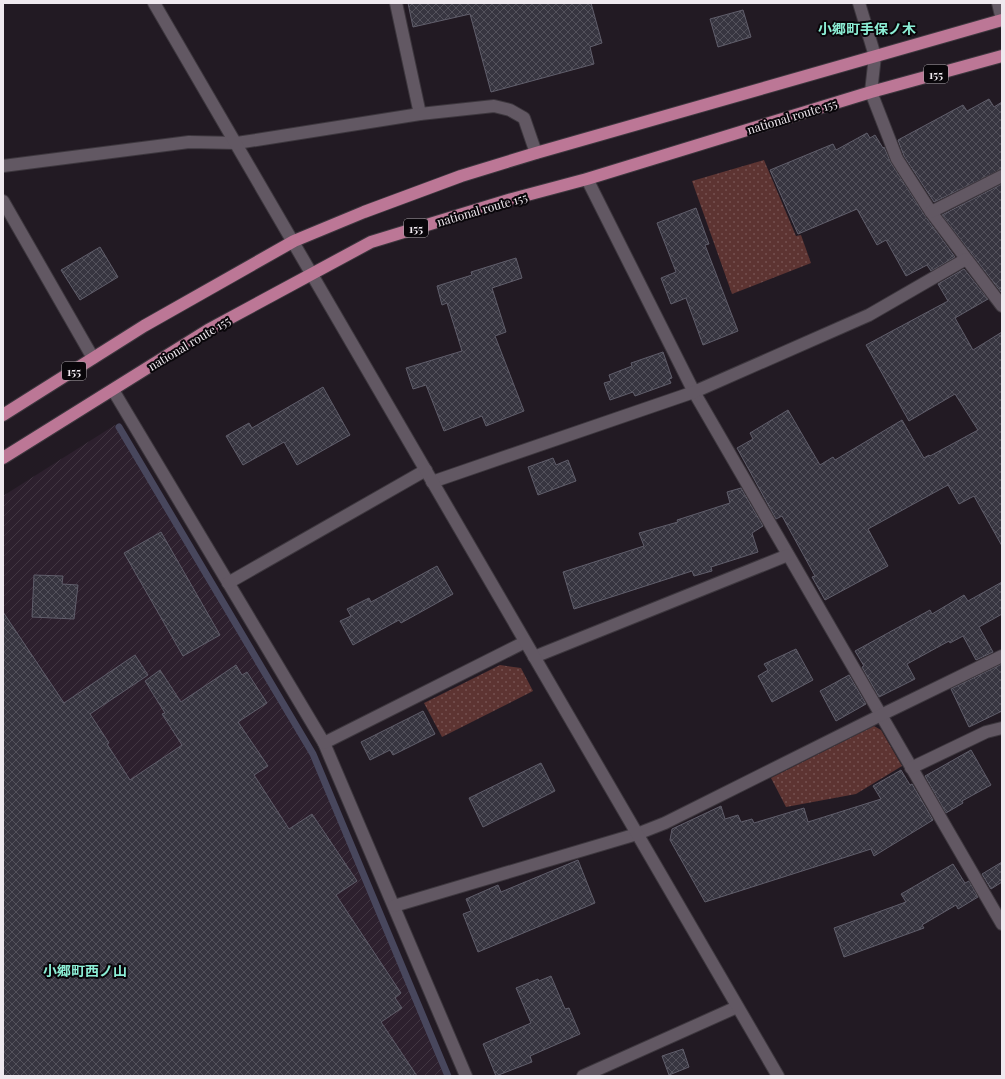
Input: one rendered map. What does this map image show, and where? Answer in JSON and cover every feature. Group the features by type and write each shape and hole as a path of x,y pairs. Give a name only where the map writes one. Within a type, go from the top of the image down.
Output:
{"highway":[{"name":"155","path":"3,415 144,326 294,241 364,212 461,176 536,153 1002,20"},
{"name":"national route 155","path":"3,458 208,330 371,242 512,199 587,179 871,92 1002,56"}],"street":[{"path":"154,3 294,241 311,274 778,1076"},
{"path":"396,3 420,114"},
{"path":"859,3 875,56 871,92 897,159 931,212 1002,306"},
{"path":"998,3 1002,20"},
{"path":"3,166 189,142 236,143 420,114 494,106 510,110 524,118 536,153"},
{"path":"931,212 1002,176"},
{"path":"587,179 694,392 1002,924"},
{"path":"3,201 93,358"},
{"path":"432,482 694,392 869,315 966,259"},
{"path":"113,390 324,743 466,1076"},
{"path":"228,582 426,470"},
{"path":"534,657 788,555"},
{"path":"324,743 525,642"},
{"path":"394,906 637,834 665,823 881,714 1002,656"},
{"path":"911,768 986,732 1002,728"},
{"path":"584,1076 737,1007"}],"shaded area":[{"path":"764,160 796,236 801,235 811,263 732,294 692,181"},
{"path":"115,425 311,755 445,1076 3,1076 3,496"},
{"path":"500,665 521,668 533,691 442,737 424,703"},
{"path":"874,726 881,730 902,766 856,794 786,807 771,778"}],"building":[{"path":"408,3 591,3 602,43 590,47 594,64 491,92 470,14 413,27"},
{"path":"743,10 751,37 718,47 710,19"},
{"path":"989,99 994,107 1002,102 1002,169 934,202 904,156 898,140 963,105 967,111"},
{"path":"867,133 870,138 875,135 883,148 884,147 891,163 925,216 955,257 931,271 927,265 906,276 886,240 877,245 857,209 798,234 770,170 833,144 836,150"},
{"path":"1002,184 1002,291 1001,292 942,215"},
{"path":"696,208 709,244 705,245 738,331 703,345 686,298 671,304 661,278 676,272 657,223"},
{"path":"100,247 118,277 80,300 61,270"},
{"path":"516,258 522,278 492,288 506,332 495,336 524,411 486,426 482,416 444,431 426,385 413,389 406,368 462,351 447,303 442,305 437,286 472,275 471,272"},
{"path":"964,269 988,299 955,318 973,350 1002,332 1002,546 974,496 959,504 948,485 868,529 888,566 825,600 812,577 815,576 782,516 776,519 737,448 753,439 750,433 788,410 820,465 833,457 835,460 902,420 924,458 978,430 955,394 909,421 866,345 948,301 938,284"},
{"path":"663,352 672,378 669,379 671,383 635,396 633,392 610,400 604,383 611,381 609,375 632,366 631,363"},
{"path":"323,387 350,435 297,465 284,442 243,465 226,436 249,423 252,428"},
{"path":"553,458 556,465 568,460 576,481 538,495 528,467"},
{"path":"741,488 763,526 752,533 758,552 711,567 712,571 694,576 692,571 574,609 563,572 644,546 639,533 678,522 677,520 730,503 727,492"},
{"path":"161,532 220,635 183,656 124,553"},
{"path":"437,566 453,594 401,623 399,620 353,645 340,621 351,616 347,609 369,598 371,602"},
{"path":"34,575 63,576 62,584 78,585 74,619 32,617"},
{"path":"1002,582 1002,614 979,627 993,652 976,660 963,636 950,643 949,641 907,664 915,679 879,697 855,651 930,610 932,614 964,595 968,601"},
{"path":"3,612 64,703 135,655 148,675 90,714 109,743 107,744 130,780 182,745 162,714 165,713 145,681 160,670 181,702 236,665 242,675 247,672 267,703 238,722 268,766 254,775 289,829 312,814 357,881 336,895 401,993 395,998 402,1008 381,1022 417,1076 3,1076"},
{"path":"796,649 813,680 772,702 758,676 768,670 764,664"},
{"path":"1002,664 1002,711 969,727 951,689"},
{"path":"849,675 866,704 836,721 820,691"},
{"path":"423,711 435,734 393,755 390,750 370,760 361,742"},
{"path":"971,750 991,785 962,801 963,803 946,813 925,776"},
{"path":"541,763 555,791 483,827 469,798"},
{"path":"901,770 910,785 912,784 933,820 874,856 871,849 705,902 670,840 672,829 721,806 725,819 738,815 741,822 752,819 754,823 804,808 808,822 881,799 873,786"},
{"path":"578,860 595,903 478,952 463,914 471,911 466,899 498,885 501,892"},
{"path":"1002,862 1002,882 991,889 982,874"},
{"path":"953,864 965,883 969,881 978,897 958,909 956,905 922,925 924,928 844,957 834,928 906,902 901,894"},
{"path":"551,976 565,1009 569,1008 580,1034 530,1056 532,1062 496,1076 483,1044 531,1023 516,988 538,979 539,981"},
{"path":"683,1049 689,1067 669,1075 662,1056"}],"waterway":[{"path":"119,427 313,754 448,1076"}],"district":[{"name":"小郷町手保ノ木","path":"867,28"},
{"name":"小郷町西ノ山","path":"85,970"}]}
